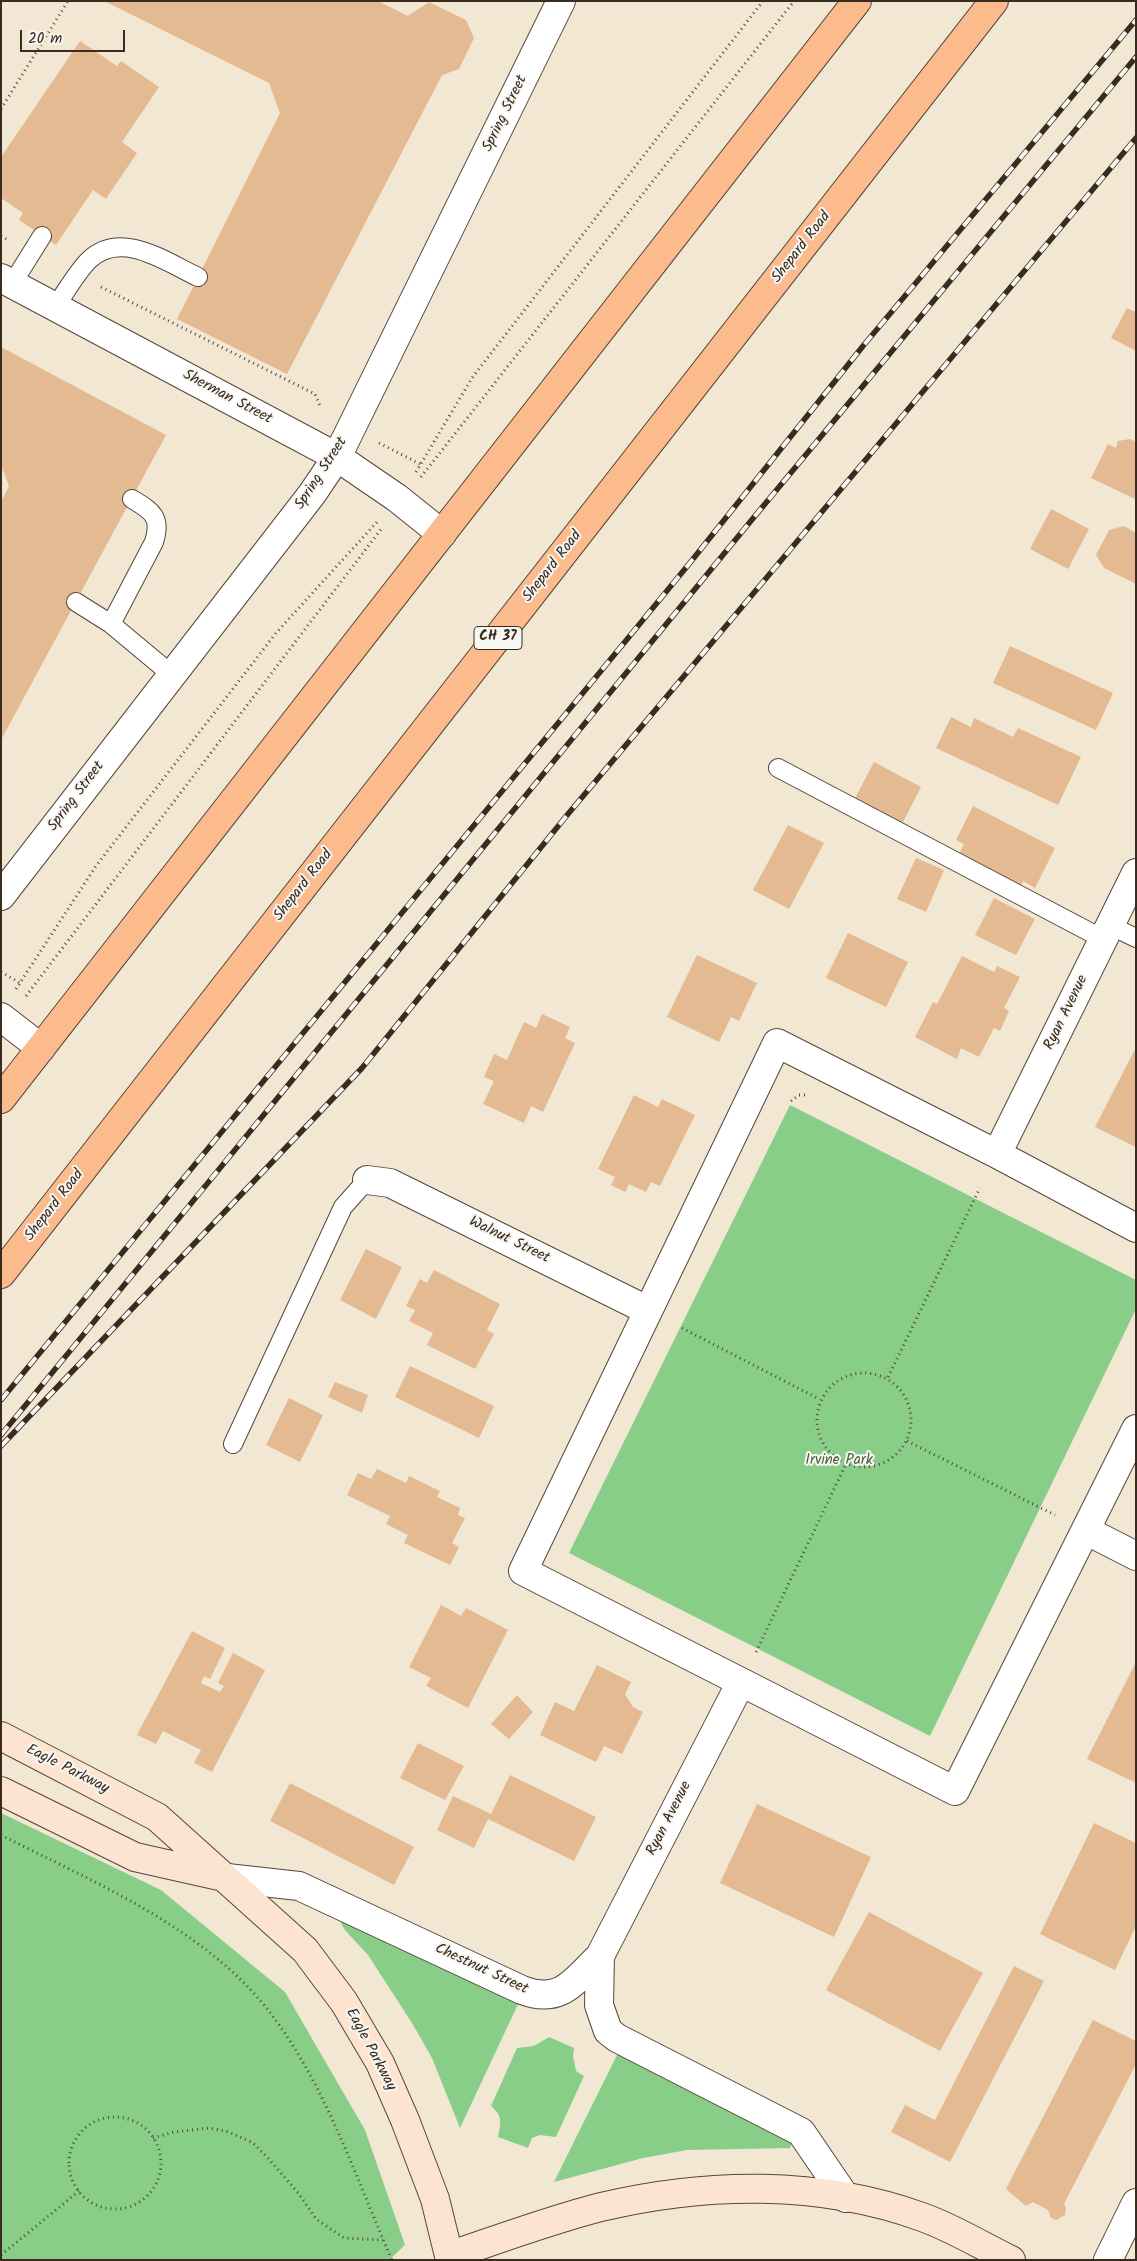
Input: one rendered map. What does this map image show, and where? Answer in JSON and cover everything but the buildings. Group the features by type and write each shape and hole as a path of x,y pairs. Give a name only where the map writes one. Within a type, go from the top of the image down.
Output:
{"highway":[{"path":"1,1099 857,1"},
{"name":"Shepard Road","path":"1,1274 994,1"}],"street":[{"name":"Spring Street","path":"1,896 312,494 337,456 555,3"},
{"name":"Sherman Street","path":"6,281 337,456 442,534"},
{"name":"Ryan Avenue","path":"997,1154 1136,872"},
{"path":"1,1017 42,1048"},
{"path":"1136,1228 997,1154 777,1043 522,1571 955,1791 1136,1430"},
{"name":"Walnut Street","path":"368,1180 390,1183 647,1310"},
{"path":"1086,1531 1136,1556"},
{"name":"Ryan Avenue","path":"600,1956 741,1682"},
{"name":"Eagle Parkway","path":"1,1736 157,1816 305,1950 344,2002 380,2063 405,2120 435,2199 448,2258"},
{"name":"Eagle Parkway","path":"1,1791 135,1857 226,1878"},
{"name":"Chestnut Street","path":"226,1878 300,1886 539,1996 564,1991 600,1956"},
{"path":"600,1956 599,2005 608,2031 617,2038 801,2132 846,2198"},
{"path":"448,2258 600,2208 693,2191 770,2188 885,2205 924,2218 1011,2260"},
{"path":"1108,2260 1136,2202"}],"lane":[{"path":"6,281 32,252 42,236"},
{"path":"55,307 88,260 102,250 122,247 139,249 198,277"},
{"path":"111,624 154,542 158,529 155,517 148,509 132,499"},
{"path":"76,602 111,624 171,674"},
{"path":"778,768 1106,932 1136,938"},
{"path":"233,1444 343,1208 368,1180"}],"path":[{"path":"1,109 68,1"},
{"path":"1,236 32,252"},
{"path":"78,276 314,394 320,406"},
{"path":"372,440 422,465"},
{"path":"1,972 20,983"},
{"path":"791,1101 799,1095 807,1096"},
{"path":"888,1377 980,1188"},
{"path":"682,1328 819,1399"},
{"path":"862,1371 888,1377 908,1399 912,1419 907,1441 888,1461 869,1468 846,1464 825,1449 816,1428 819,1399 839,1377 862,1371"},
{"path":"907,1441 1055,1515"},
{"path":"756,1652 846,1464"},
{"path":"1,1835 138,1904 228,1967 268,2010 308,2070 360,2182 392,2260"},
{"path":"117,2117 136,2121 148,2130 158,2143 162,2165 155,2187 142,2202 111,2209 90,2202 79,2191 72,2178 69,2157 74,2143 82,2130 100,2120 117,2117"},
{"path":"153,2138 174,2132 209,2128 229,2132 253,2143 299,2194 316,2219 344,2238 383,2240"},
{"path":"1,2255 79,2191"}],"green space":[{"name":"Irvine Park","path":"790,1105 1136,1280 1136,1309 930,1736 569,1553"},
{"path":"1,1813 161,1890 285,1992 365,2130 405,2245 389,2260 1,2260"},
{"path":"343,1918 519,2002 460,2128 432,2058 368,1955 344,1929 341,1923"},
{"path":"549,2037 574,2048 573,2056 576,2071 584,2076 556,2137 540,2135 532,2138 528,2148 498,2137 500,2120 498,2113 491,2106 517,2048 534,2046"},
{"path":"618,2053 789,2139 792,2143 790,2148 687,2150 643,2158 554,2182"}],"railway":[{"path":"1,1400 689,564 863,346 1136,20"},
{"path":"1,1435 750,522 1136,57"},
{"path":"1,1446 362,1068 568,814 1136,138"}]}
